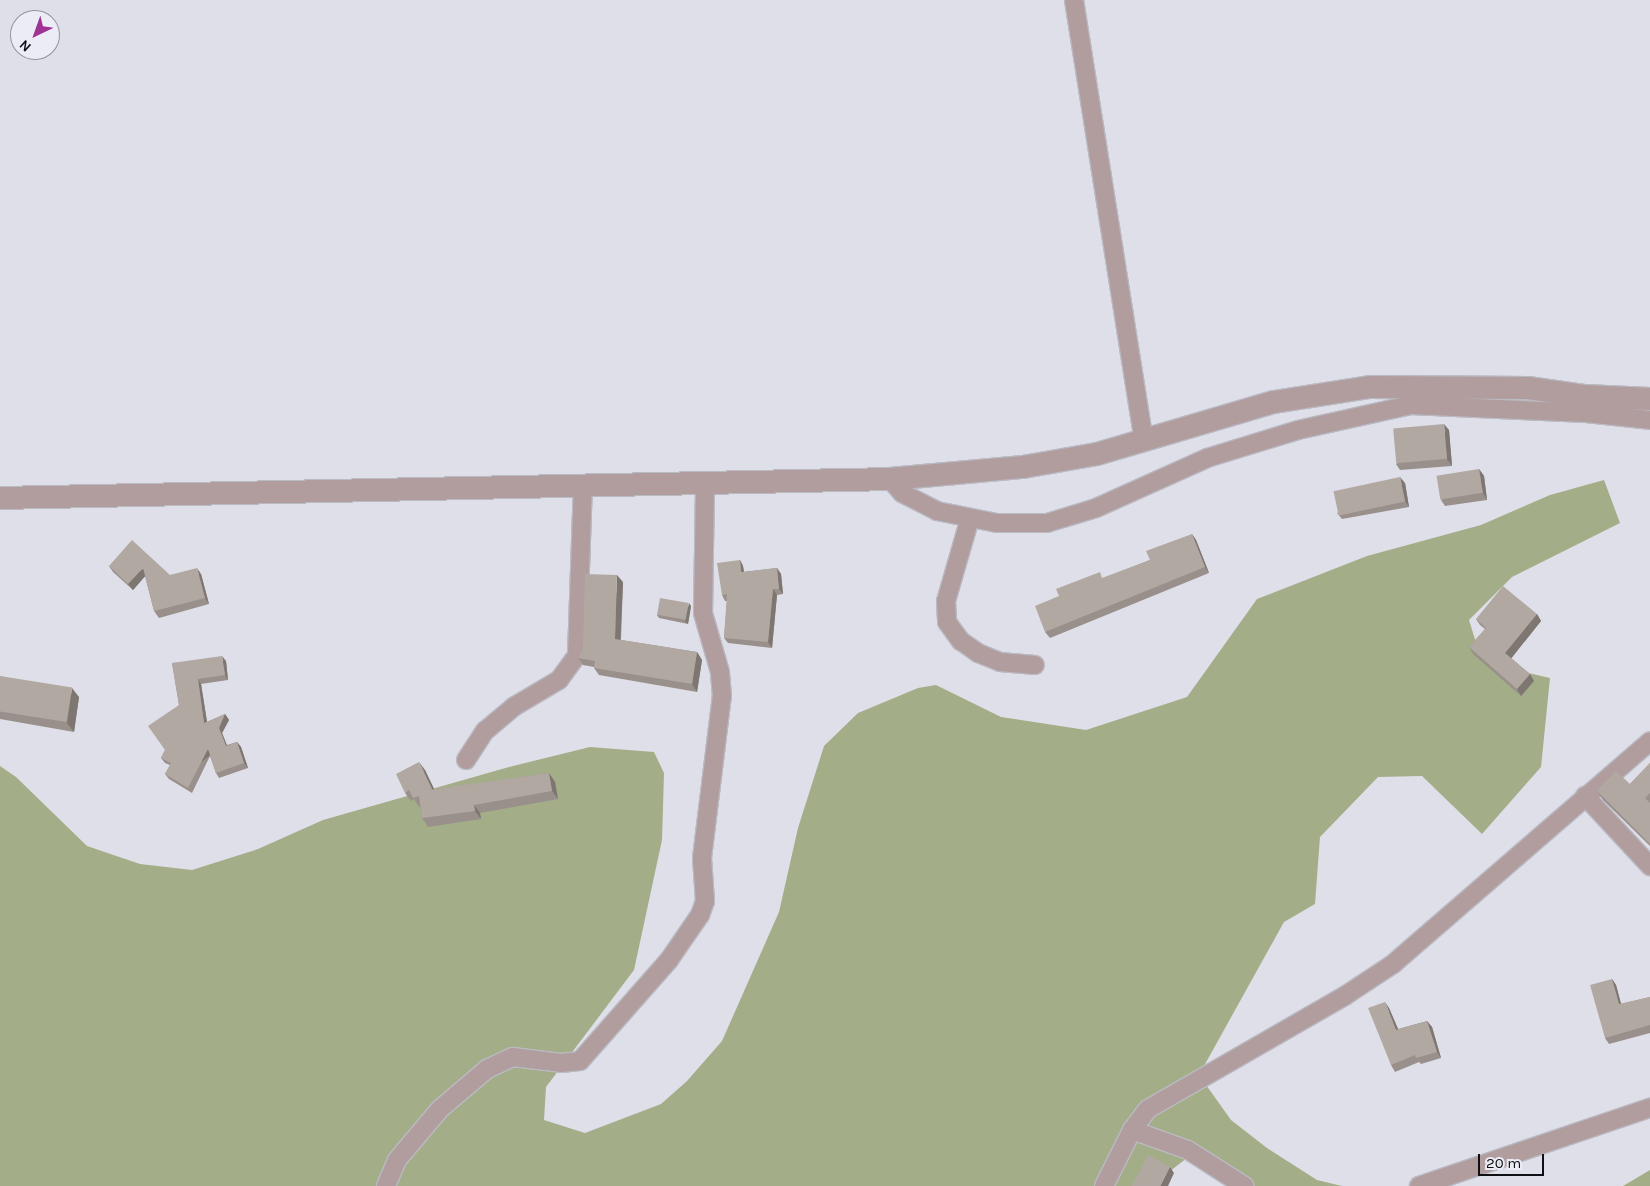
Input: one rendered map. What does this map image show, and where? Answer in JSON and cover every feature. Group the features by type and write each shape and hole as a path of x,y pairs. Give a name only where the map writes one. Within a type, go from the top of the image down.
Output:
{"street":[{"path":"1074,0 1144,440"},
{"path":"0,498 705,481 890,479 1023,467 1097,454 1274,402 1370,387 1528,388 1585,396 1650,399"},
{"path":"890,479 902,493 918,504 997,523 1047,523 1096,508 1207,458 1298,430 1410,405 1586,413 1650,420"},
{"path":"386,1186 397,1160 440,1109 487,1069 513,1057 561,1063 580,1061 669,960 700,915 705,901 702,858 722,696 720,672 703,613 705,481"},
{"path":"466,760 485,731 515,706 559,680 577,654 583,484"},
{"path":"970,518 946,601 947,622 961,641 978,653 1000,662 1035,665"},
{"path":"1104,1186 1132,1130 1148,1109 1346,995 1393,964 1650,741"},
{"path":"1585,796 1650,866"},
{"path":"1419,1186 1650,1108"},
{"path":"1132,1130 1188,1150 1244,1186"}],"green space":[{"path":"1604,480 1620,523 1512,577 1469,620 1482,662 1550,678 1541,767 1482,834 1422,776 1378,777 1320,837 1315,904 1284,922 1199,1075 1231,1120 1267,1148 1317,1180 1342,1186 1244,1186 1192,1154 1151,1186 0,1186 0,766 16,777 87,846 140,864 192,870 258,849 323,820 509,767 590,747 654,752 664,773 662,840 634,970 546,1087 544,1120 585,1133 661,1104 687,1081 722,1041 779,912 798,828 824,746 858,713 918,688 936,685 1001,717 1086,730 1187,697 1257,599 1367,556 1481,525 1550,495"},
{"path":"1650,1170 1650,1186 1623,1186"}],"building":[{"path":"1444,424 1447,459 1396,463 1393,428"},
{"path":"1479,469 1483,493 1440,499 1437,476"},
{"path":"1400,477 1405,501 1339,516 1333,491"},
{"path":"1192,534 1205,567 1045,632 1035,606 1059,596 1056,589 1100,572 1102,578 1150,560 1146,551"},
{"path":"132,540 170,575 197,568 205,598 154,611 143,568 128,584 109,566"},
{"path":"740,560 741,572 777,568 779,589 773,589 768,642 724,638 727,594 722,595 717,563"},
{"path":"585,574 617,575 615,639 697,652 692,684 594,668 595,661 578,658 583,648"},
{"path":"1503,586 1537,614 1505,653 1530,674 1517,689 1469,647 1486,628 1476,619"},
{"path":"660,598 689,603 686,620 657,615"},
{"path":"222,656 225,675 198,679 204,723 225,714 219,728 226,746 237,742 244,763 216,773 208,749 188,788 165,774 171,763 161,758 165,750 148,726 179,705 172,663"},
{"path":"0,676 72,687 67,722 0,711"},
{"path":"419,762 432,789 429,790 549,773 552,791 474,805 475,811 422,818 419,796 413,798 409,790 405,793 396,774"},
{"path":"1650,763 1650,793 1645,798 1650,803 1650,844 1597,791 1616,771 1630,784"},
{"path":"1612,979 1619,1004 1650,997 1650,1025 1605,1038 1590,985"},
{"path":"1385,1002 1396,1030 1427,1021 1437,1052 1416,1058 1415,1055 1391,1065 1368,1008"},
{"path":"1148,1155 1170,1167 1160,1186 1132,1186"}]}
